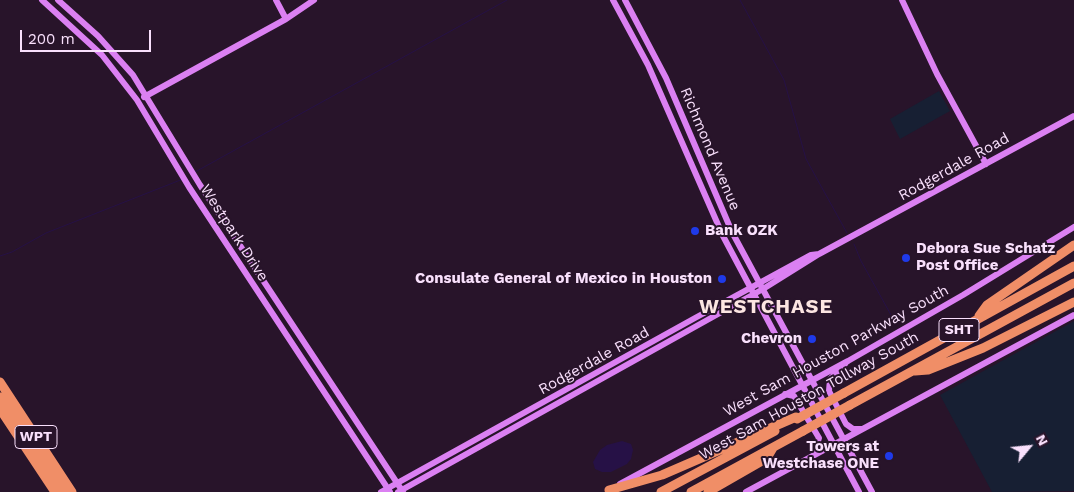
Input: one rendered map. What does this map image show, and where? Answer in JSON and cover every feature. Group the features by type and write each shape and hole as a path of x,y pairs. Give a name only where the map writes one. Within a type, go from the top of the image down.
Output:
{"highway":[{"path":"976,320 987,305 1074,245"},
{"name":"West Sam Houston Tollway South","path":"662,492 1074,266"},
{"name":"West Sam Houston Tollway South","path":"691,492 1074,283"},
{"path":"912,371 928,370 983,348 1074,302"},
{"name":"WPT","path":"0,382 72,492"},
{"name":"WPT","path":"0,397 62,492"},
{"path":"0,409 54,492"},
{"path":"607,491 662,475 796,418"},
{"path":"708,492 767,458 774,446"},
{"path":"46,451 79,492"}],"main road":[{"name":"Westpark Drive","path":"42,0 102,55 137,100 176,167 389,490"},
{"name":"Westpark Drive","path":"58,0 110,48 133,75 200,185 398,483 401,491"},
{"path":"276,0 286,19"},
{"path":"137,100 286,19 314,0"},
{"name":"Richmond Avenue","path":"613,0 637,43 723,236 858,492"},
{"name":"Richmond Avenue","path":"625,0 648,42 679,109 732,232 872,492"},
{"path":"902,0 937,74 986,164"},
{"path":"65,20 72,12"},
{"path":"637,43 648,42"},
{"path":"102,55 110,48"},
{"path":"669,114 679,109"},
{"name":"Rodgerdale Road","path":"381,492 389,490 398,483 471,447 632,358 696,326 761,286 814,260 819,254 1074,116"},
{"path":"696,176 705,172"},
{"name":"West Sam Houston Parkway South","path":"607,491 848,361 963,295 1074,226"},
{"path":"723,236 732,232"},
{"name":"Rodgerdale Road","path":"632,358 695,318 752,291"},
{"path":"746,492 1074,315"},
{"path":"695,318 696,326"},
{"path":"848,361 830,379 829,391 846,424 853,429 863,429"},
{"path":"785,394 794,396 819,438 814,455"},
{"name":"Rodgerdale Road","path":"401,491 471,447"},
{"path":"850,475 859,484 863,492"}],"shaded area":[{"path":"939,91 950,111 900,139 890,119"},
{"path":"1074,321 1074,491 992,492 940,395"},
{"path":"622,441 631,444 633,450 631,459 627,464 611,472 602,472 595,469 593,462 600,450 607,445"}],"waterway":[{"path":"195,172 507,0"},
{"path":"740,0 784,80 806,159 847,233"},
{"path":"0,256 12,252 46,233 183,179"},
{"path":"854,244 861,261 896,324"}],"place":[{"name":"Bank OZK","path":"695,231"},
{"name":"Debora Sue Schatz Post Office","path":"906,258"},
{"name":"Consulate General of Mexico in Houston","path":"722,279"},
{"name":"Chevron","path":"812,339"},
{"name":"Towers at Westchase ONE","path":"889,456"}],"district":[{"name":"WESTCHASE","path":"766,307"}]}
